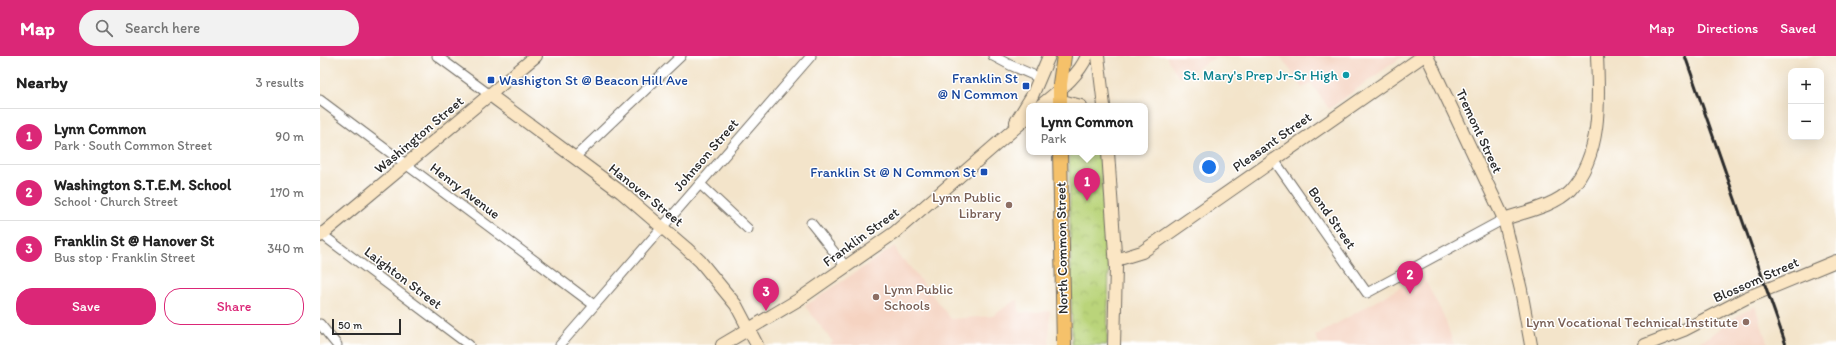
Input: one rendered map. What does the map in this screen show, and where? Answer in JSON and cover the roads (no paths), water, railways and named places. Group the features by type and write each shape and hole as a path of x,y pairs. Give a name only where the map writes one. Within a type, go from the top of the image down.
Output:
{"main road":[{"name":"Washington Street","path":"321,234 536,56"},
{"name":"Franklin Street","path":"1027,103 1033,94 1049,56"},
{"path":"1054,100 1064,56"},
{"path":"1054,100 1078,73 1087,56"},
{"path":"1098,56 1104,103"},
{"name":"Pleasant Street","path":"1116,260 1142,252 1423,56"},
{"name":"Tremont Street","path":"1427,56 1504,219 1521,290 1531,345"},
{"path":"1504,219 1549,204 1570,190 1585,169 1595,133 1598,114 1597,56"},
{"path":"1033,94 1068,103"},
{"name":"Hanover Street","path":"490,95 621,192 700,261 736,305 757,345"},
{"name":"Franklin Street","path":"1006,136 1026,105"},
{"name":"Franklin Street","path":"722,345 798,300 911,220 1026,119"},
{"name":"North Common Street","path":"1060,155 1064,345"},
{"path":"1108,155 1116,260 1114,345"},
{"name":"Blossom Street","path":"1645,345 1684,330 1746,298 1836,261"}],"street":[{"path":"437,56 490,95"},
{"path":"574,158 681,56"},
{"name":"Johnson Street","path":"560,345 811,56"},
{"path":"993,56 1040,78"},
{"name":"Henry Avenue","path":"320,100 594,305"},
{"name":"Bond Street","path":"1274,160 1367,293 1504,219"},
{"path":"700,184 748,229"},
{"path":"811,223 846,267"},
{"name":"Laighton Street","path":"321,234 469,345"},
{"path":"320,324 337,345"}],"railway":[{"path":"1685,56 1786,345"}],"place":[{"name":"St. Mary's Prep Jr-Sr High","path":"1346,75"},
{"name":"Washigton St @ Beacon Hill Ave","path":"491,80"},
{"name":"Franklin St @ N Common","path":"1026,86"},
{"name":"Franklin St @ N Common St","path":"984,172"},
{"name":"Lynn Common","path":"1087,201"},
{"name":"Lynn Public Library","path":"1009,205"},
{"name":"Washington S.T.E.M. School","path":"1410,294"},
{"name":"Lynn Public Schools","path":"876,297"},
{"name":"Franklin St @ Hanover St","path":"766,311"},
{"name":"Lynn Vocational Technical Institute","path":"1746,322"}]}
